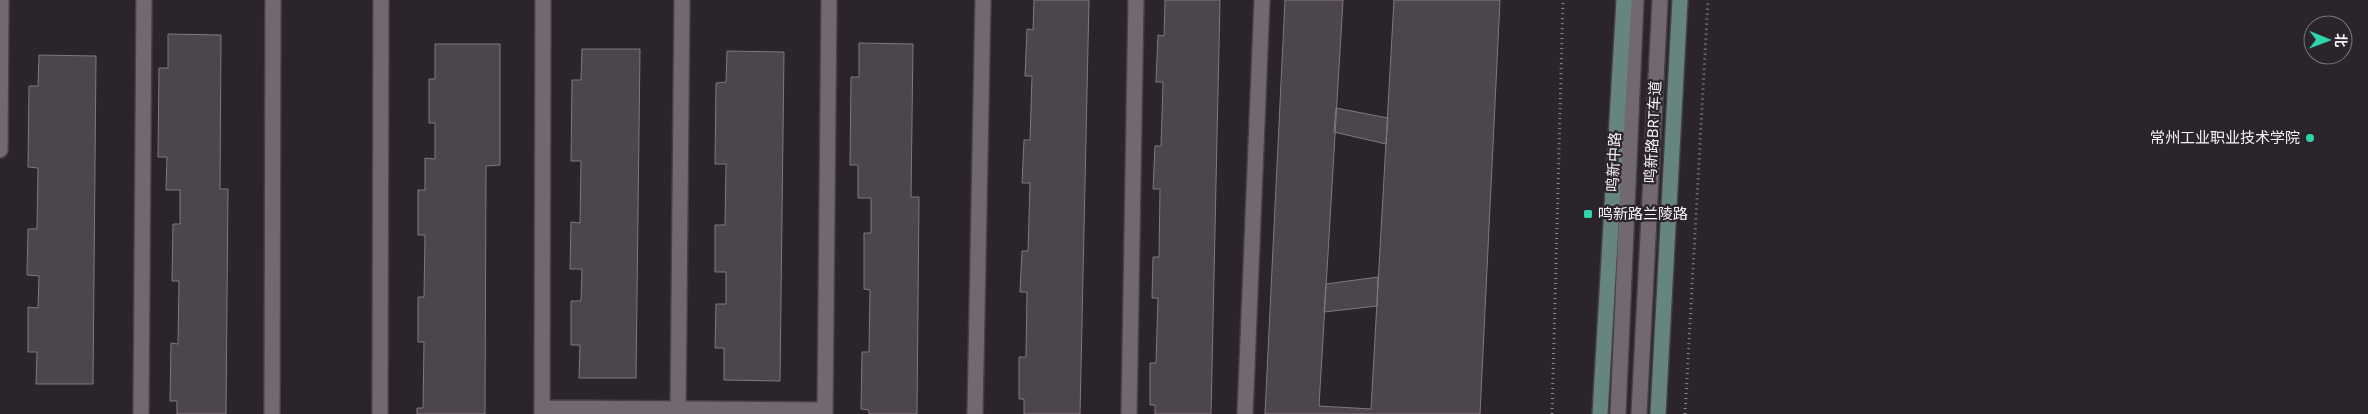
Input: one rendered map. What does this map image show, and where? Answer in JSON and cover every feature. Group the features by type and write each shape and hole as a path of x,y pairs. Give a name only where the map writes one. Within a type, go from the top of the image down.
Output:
{"main road":[{"name":"鸣新中路","path":"1600,414 1624,0"},
{"path":"1658,414 1680,0"}],"lane":[{"path":"0,150 1,0"},
{"path":"141,414 144,0"},
{"path":"272,414 273,0"},
{"path":"380,414 381,0"},
{"path":"543,0 542,411 678,412 825,412 829,0"},
{"path":"678,412 682,0"},
{"path":"975,414 983,0"},
{"path":"1129,414 1136,0"},
{"path":"1245,414 1262,0"},
{"name":"鸣新路BRT车道","path":"1618,414 1636,0"},
{"name":"鸣新路BRT车道","path":"1639,414 1660,0"}],"path":[{"path":"1552,414 1563,0"},
{"path":"1685,414 1708,0"}],"building":[{"path":"1034,0 1089,0 1080,414 1024,414 1024,399 1019,399 1019,357 1026,357 1027,292 1020,292 1022,251 1028,251 1030,183 1022,183 1024,140 1030,140 1032,76 1025,76 1027,29 1033,30"},
{"path":"1165,0 1220,0 1211,414 1155,414 1155,405 1150,405 1150,363 1156,363 1158,298 1152,298 1153,257 1159,257 1160,189 1153,189 1155,146 1161,146 1163,82 1156,82 1158,35 1164,36"},
{"path":"1285,0 1343,0 1319,406 1371,409 1394,0 1500,0 1480,414 1265,414"},
{"path":"168,34 221,35 220,189 228,189 226,414 177,414 177,401 170,401 171,343 178,344 179,281 172,281 173,224 180,224 180,190 166,190 167,157 158,157 159,68 168,68"},
{"path":"859,43 913,44 911,197 919,197 917,414 869,414 869,410 861,409 862,352 869,352 870,290 864,289 864,233 871,233 871,198 858,198 858,165 850,165 851,77 859,77"},
{"path":"435,44 500,44 500,165 486,166 485,414 417,414 417,408 423,408 424,342 418,342 418,297 424,297 425,235 418,235 418,190 425,190 425,158 435,159 435,123 429,123 429,79 435,79"},
{"path":"582,49 640,49 636,378 579,378 580,345 571,345 571,301 581,301 582,269 570,269 571,222 580,223 581,161 571,161 572,80 581,80"},
{"path":"727,51 784,52 780,381 724,380 724,348 715,348 716,304 726,304 726,272 715,272 715,225 725,225 726,164 715,164 716,83 726,82"},
{"path":"39,55 96,56 93,384 36,384 37,352 28,352 28,307 38,308 39,276 27,275 28,229 37,229 38,168 28,167 29,86 38,86"},
{"path":"1336,108 1388,118 1386,144 1334,132"},
{"path":"1378,277 1377,306 1324,312 1326,284"}],"place":[{"name":"常州工业职业技术学院","path":"2310,138"},
{"name":"鸣新路兰陵路","path":"1588,214"}]}
